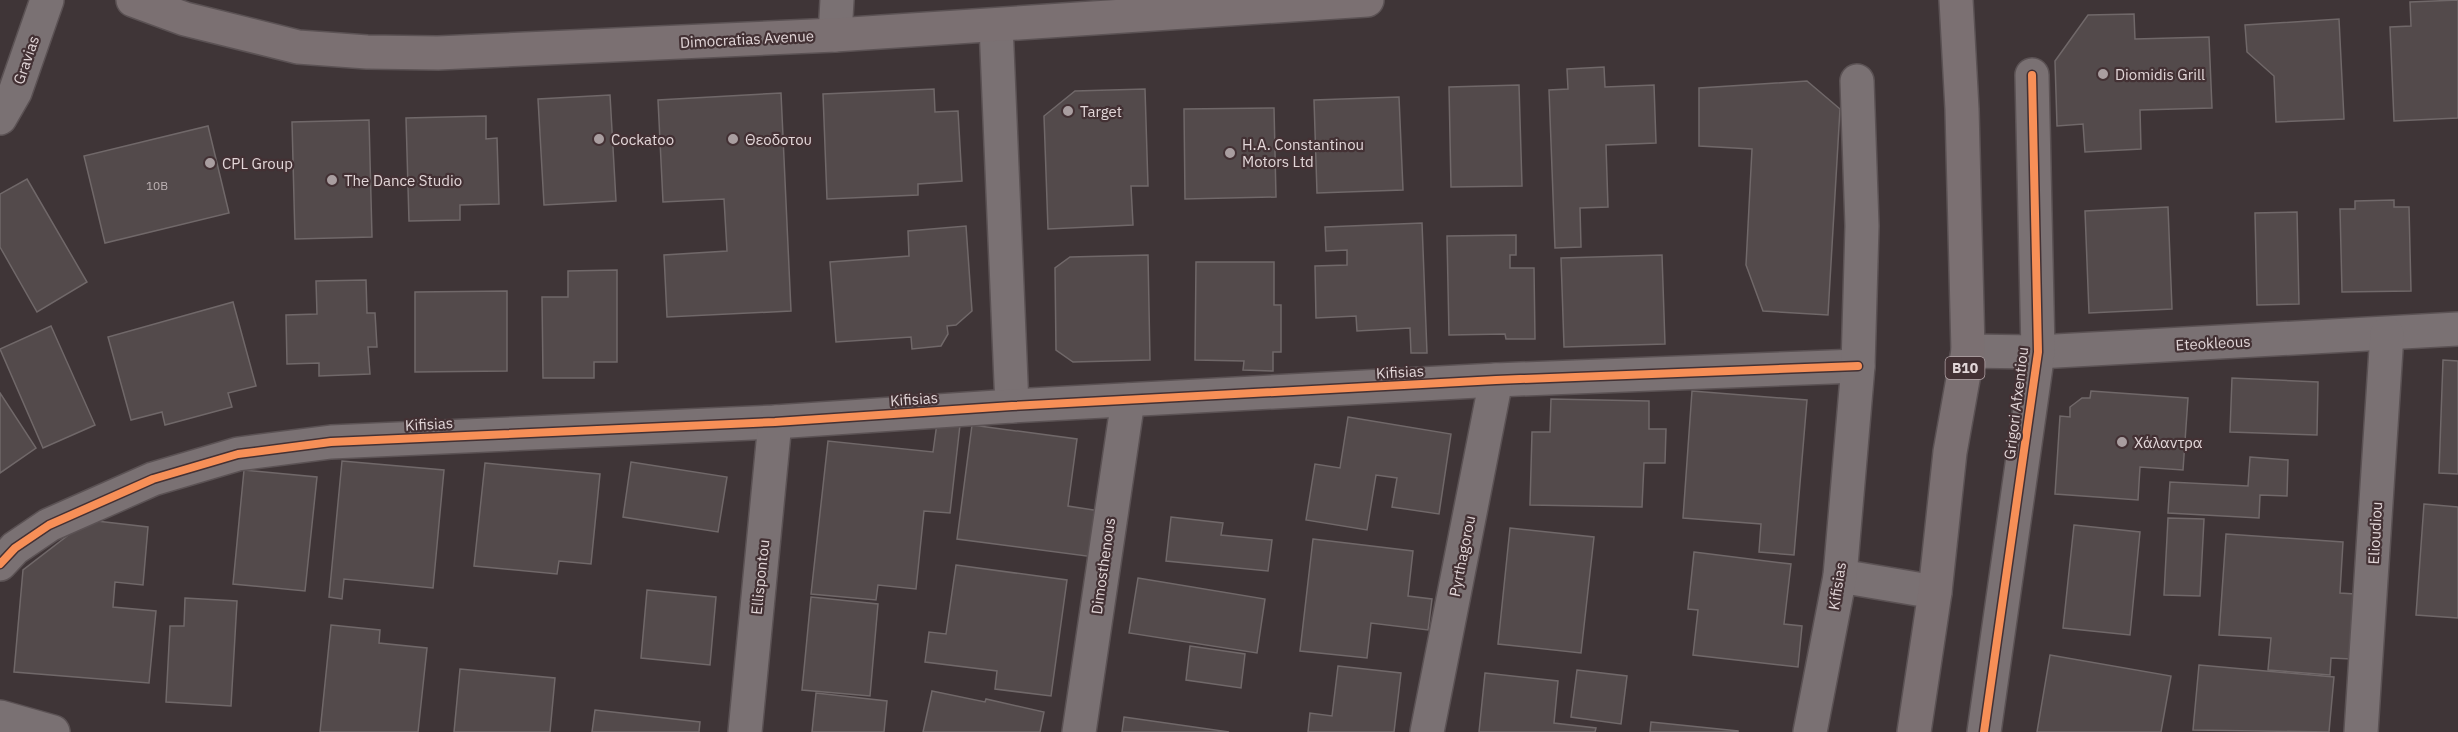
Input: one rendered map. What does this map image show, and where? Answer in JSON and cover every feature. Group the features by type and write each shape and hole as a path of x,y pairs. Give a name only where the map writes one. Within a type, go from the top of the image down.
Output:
{"main road":[{"name":"Dimocratias Avenue","path":"133,0 185,19 298,47 367,52 438,53 835,35 1367,0"},
{"name":"B10","path":"1914,732 1935,592 1950,452 1968,351 1962,109 1956,0"}],"street":[{"name":"Gravias","path":"0,118 15,92 47,0"},
{"path":"835,35 837,0"},
{"path":"996,25 1012,406"},
{"name":"Grigori Afxentiou","path":"1984,732 2038,352 2032,75"},
{"name":"Kifisias","path":"1810,732 1840,576 1858,366 1862,226 1857,81"},
{"name":"Eteokleous","path":"1968,351 2038,352 2458,329"},
{"name":"Elioudiou","path":"2361,732 2387,334"},
{"name":"Kifisias","path":"0,564 15,548 49,525 153,479 238,454 331,442 775,422 1012,406 1496,380 1858,366"},
{"name":"Pyrthagorou","path":"1427,732 1496,380"},
{"name":"Dimosthenous","path":"1079,732 1128,400"},
{"name":"Ellispontou","path":"745,732 775,422"},
{"path":"1840,576 1935,592"},
{"path":"0,717 53,732"}],"building":[{"path":"2458,0 2458,118 2394,121 2390,27 2411,26 2410,2"},
{"path":"2134,14 2135,39 2209,37 2212,108 2140,110 2141,149 2085,152 2083,124 2057,126 2055,61 2088,15"},
{"path":"2339,19 2344,119 2276,122 2274,76 2247,52 2245,25"},
{"path":"1604,67 1605,87 1654,85 1656,143 1606,145 1608,207 1580,208 1581,247 1555,248 1549,90 1568,89 1567,69"},
{"path":"1807,81 1840,109 1828,315 1763,311 1746,265 1752,149 1699,146 1699,88"},
{"path":"1519,85 1522,186 1451,187 1449,87"},
{"path":"934,89 935,112 958,111 962,181 918,184 918,195 827,199 823,94"},
{"path":"1145,89 1148,186 1131,186 1133,225 1048,229 1044,116 1075,91"},
{"path":"781,93 791,311 667,317 664,255 727,251 724,199 663,202 658,100"},
{"path":"610,95 616,201 544,205 538,99"},
{"path":"1399,97 1403,190 1317,193 1314,100"},
{"name":"H.A. Constantinou Motors Ltd","path":"1274,108 1276,197 1185,199 1184,109"},
{"path":"486,116 486,139 497,138 499,204 460,205 460,220 409,221 406,118"},
{"name":"The Dance Studio","path":"369,120 372,237 295,239 292,122"},
{"path":"208,126 229,213 105,243 84,156"},
{"path":"27,179 87,282 37,312 0,247 0,194"},
{"path":"2394,200 2394,207 2409,207 2411,291 2342,292 2340,209 2355,209 2355,201"},
{"path":"2168,207 2172,309 2089,313 2085,211"},
{"path":"2297,212 2299,304 2257,305 2255,213"},
{"path":"1422,223 1427,353 1411,353 1410,328 1357,331 1356,316 1316,318 1315,266 1347,265 1347,250 1326,251 1325,227"},
{"path":"966,226 972,311 956,325 947,326 948,334 941,346 912,349 911,337 836,342 830,262 909,256 908,231"},
{"path":"1516,235 1516,255 1510,255 1510,268 1534,268 1535,339 1506,339 1505,334 1449,335 1447,236"},
{"path":"1148,255 1150,360 1073,362 1056,350 1055,268 1070,257"},
{"path":"1662,255 1665,344 1564,347 1561,258"},
{"path":"1196,262 1274,262 1274,305 1281,305 1281,352 1273,352 1273,371 1243,370 1244,361 1195,360"},
{"path":"617,270 617,362 594,362 594,378 543,378 542,297 568,297 568,271"},
{"path":"366,280 367,313 375,313 377,347 368,347 370,374 319,376 319,363 287,364 286,315 317,314 316,281"},
{"path":"507,291 507,371 415,372 415,292"},
{"path":"233,302 256,386 228,393 232,407 165,425 162,412 131,420 108,337"},
{"path":"51,326 95,425 43,448 0,349"},
{"path":"2443,360 2458,361 2458,474 2439,473"},
{"path":"2232,378 2318,382 2317,435 2230,432"},
{"path":"1692,391 1807,400 1794,555 1759,552 1761,524 1683,518"},
{"name":"Χάλαντρα","path":"2091,391 2188,398 2183,470 2140,467 2138,500 2055,494 2060,416 2070,417 2070,407 2082,398 2090,398"},
{"path":"0,393 36,448 0,473"},
{"path":"1551,399 1649,401 1649,429 1666,429 1665,463 1644,463 1642,507 1530,505 1532,432 1550,432"},
{"path":"1348,417 1451,434 1439,514 1392,507 1397,478 1376,475 1367,530 1306,520 1315,464 1340,468"},
{"path":"937,423 960,425 950,513 924,511 916,589 878,585 876,600 811,594 828,441 933,452"},
{"path":"972,425 1077,439 1068,506 1100,511 1094,557 957,539"},
{"path":"2250,457 2288,460 2287,496 2260,495 2259,518 2168,513 2170,482 2248,486"},
{"path":"342,461 444,470 433,588 344,579 342,599 329,597"},
{"path":"631,462 727,477 718,532 623,517"},
{"path":"485,463 600,474 591,564 559,561 557,574 474,566"},
{"path":"244,470 317,477 305,591 233,584"},
{"path":"2424,504 2458,507 2458,618 2416,615"},
{"path":"1171,517 1223,523 1221,535 1272,540 1268,571 1166,561"},
{"path":"2168,518 2204,519 2200,596 2164,595"},
{"path":"88,520 148,527 143,585 115,582 113,607 156,611 149,683 14,672 23,570"},
{"path":"2074,525 2140,532 2130,635 2063,628"},
{"path":"1510,528 1594,537 1581,653 1498,644"},
{"path":"2226,534 2343,542 2340,593 2355,594 2351,659 2331,658 2330,675 2268,670 2271,638 2219,635"},
{"path":"1313,539 1413,551 1408,596 1432,599 1428,630 1371,623 1367,658 1300,651"},
{"path":"1694,552 1791,564 1784,624 1802,626 1798,667 1693,655 1698,610 1688,609"},
{"path":"956,565 1067,580 1051,696 995,689 997,671 925,662 929,632 946,634"},
{"path":"1138,578 1265,599 1257,653 1129,633"},
{"path":"647,590 716,597 710,665 641,658"},
{"path":"811,597 878,604 870,696 802,690"},
{"path":"185,598 237,601 231,706 166,702 170,626 184,626"},
{"path":"331,625 380,630 379,643 427,648 418,732 320,732"},
{"path":"1190,646 1245,654 1241,688 1186,680"},
{"path":"2050,655 2171,676 2161,732 2037,732"},
{"path":"2199,665 2334,677 2329,732 2193,730"},
{"path":"1338,666 1401,673 1394,732 1308,732 1310,713 1332,716"},
{"path":"460,669 555,678 550,732 454,732"},
{"path":"1577,670 1627,676 1621,724 1571,717"},
{"path":"1485,673 1558,681 1554,723 1596,728 1595,732 1479,732"},
{"path":"932,691 985,702 986,699 1044,712 1040,732 923,732"},
{"path":"816,693 887,701 884,732 812,732"},
{"path":"595,710 700,722 699,732 592,732"},
{"path":"1124,717 1229,732 1122,732"},
{"path":"1651,722 1738,731 1738,732 1650,732"}],"cycle path":[{"path":"1984,732 2038,352 2032,75"},
{"path":"0,564 15,548 49,525 153,479 238,454 331,442 775,422 1012,406 1496,380 1858,366"}],"place":[{"name":"Diomidis Grill","path":"2103,74"},
{"name":"Target","path":"1068,111"},
{"name":"Cockatoo","path":"599,139"},
{"name":"Θεοδοτου","path":"733,139"},
{"name":"H.A. Constantinou Motors Ltd","path":"1230,153"},
{"name":"CPL Group","path":"210,163"},
{"name":"The Dance Studio","path":"332,180"},
{"name":"Χάλαντρα","path":"2122,442"}]}
